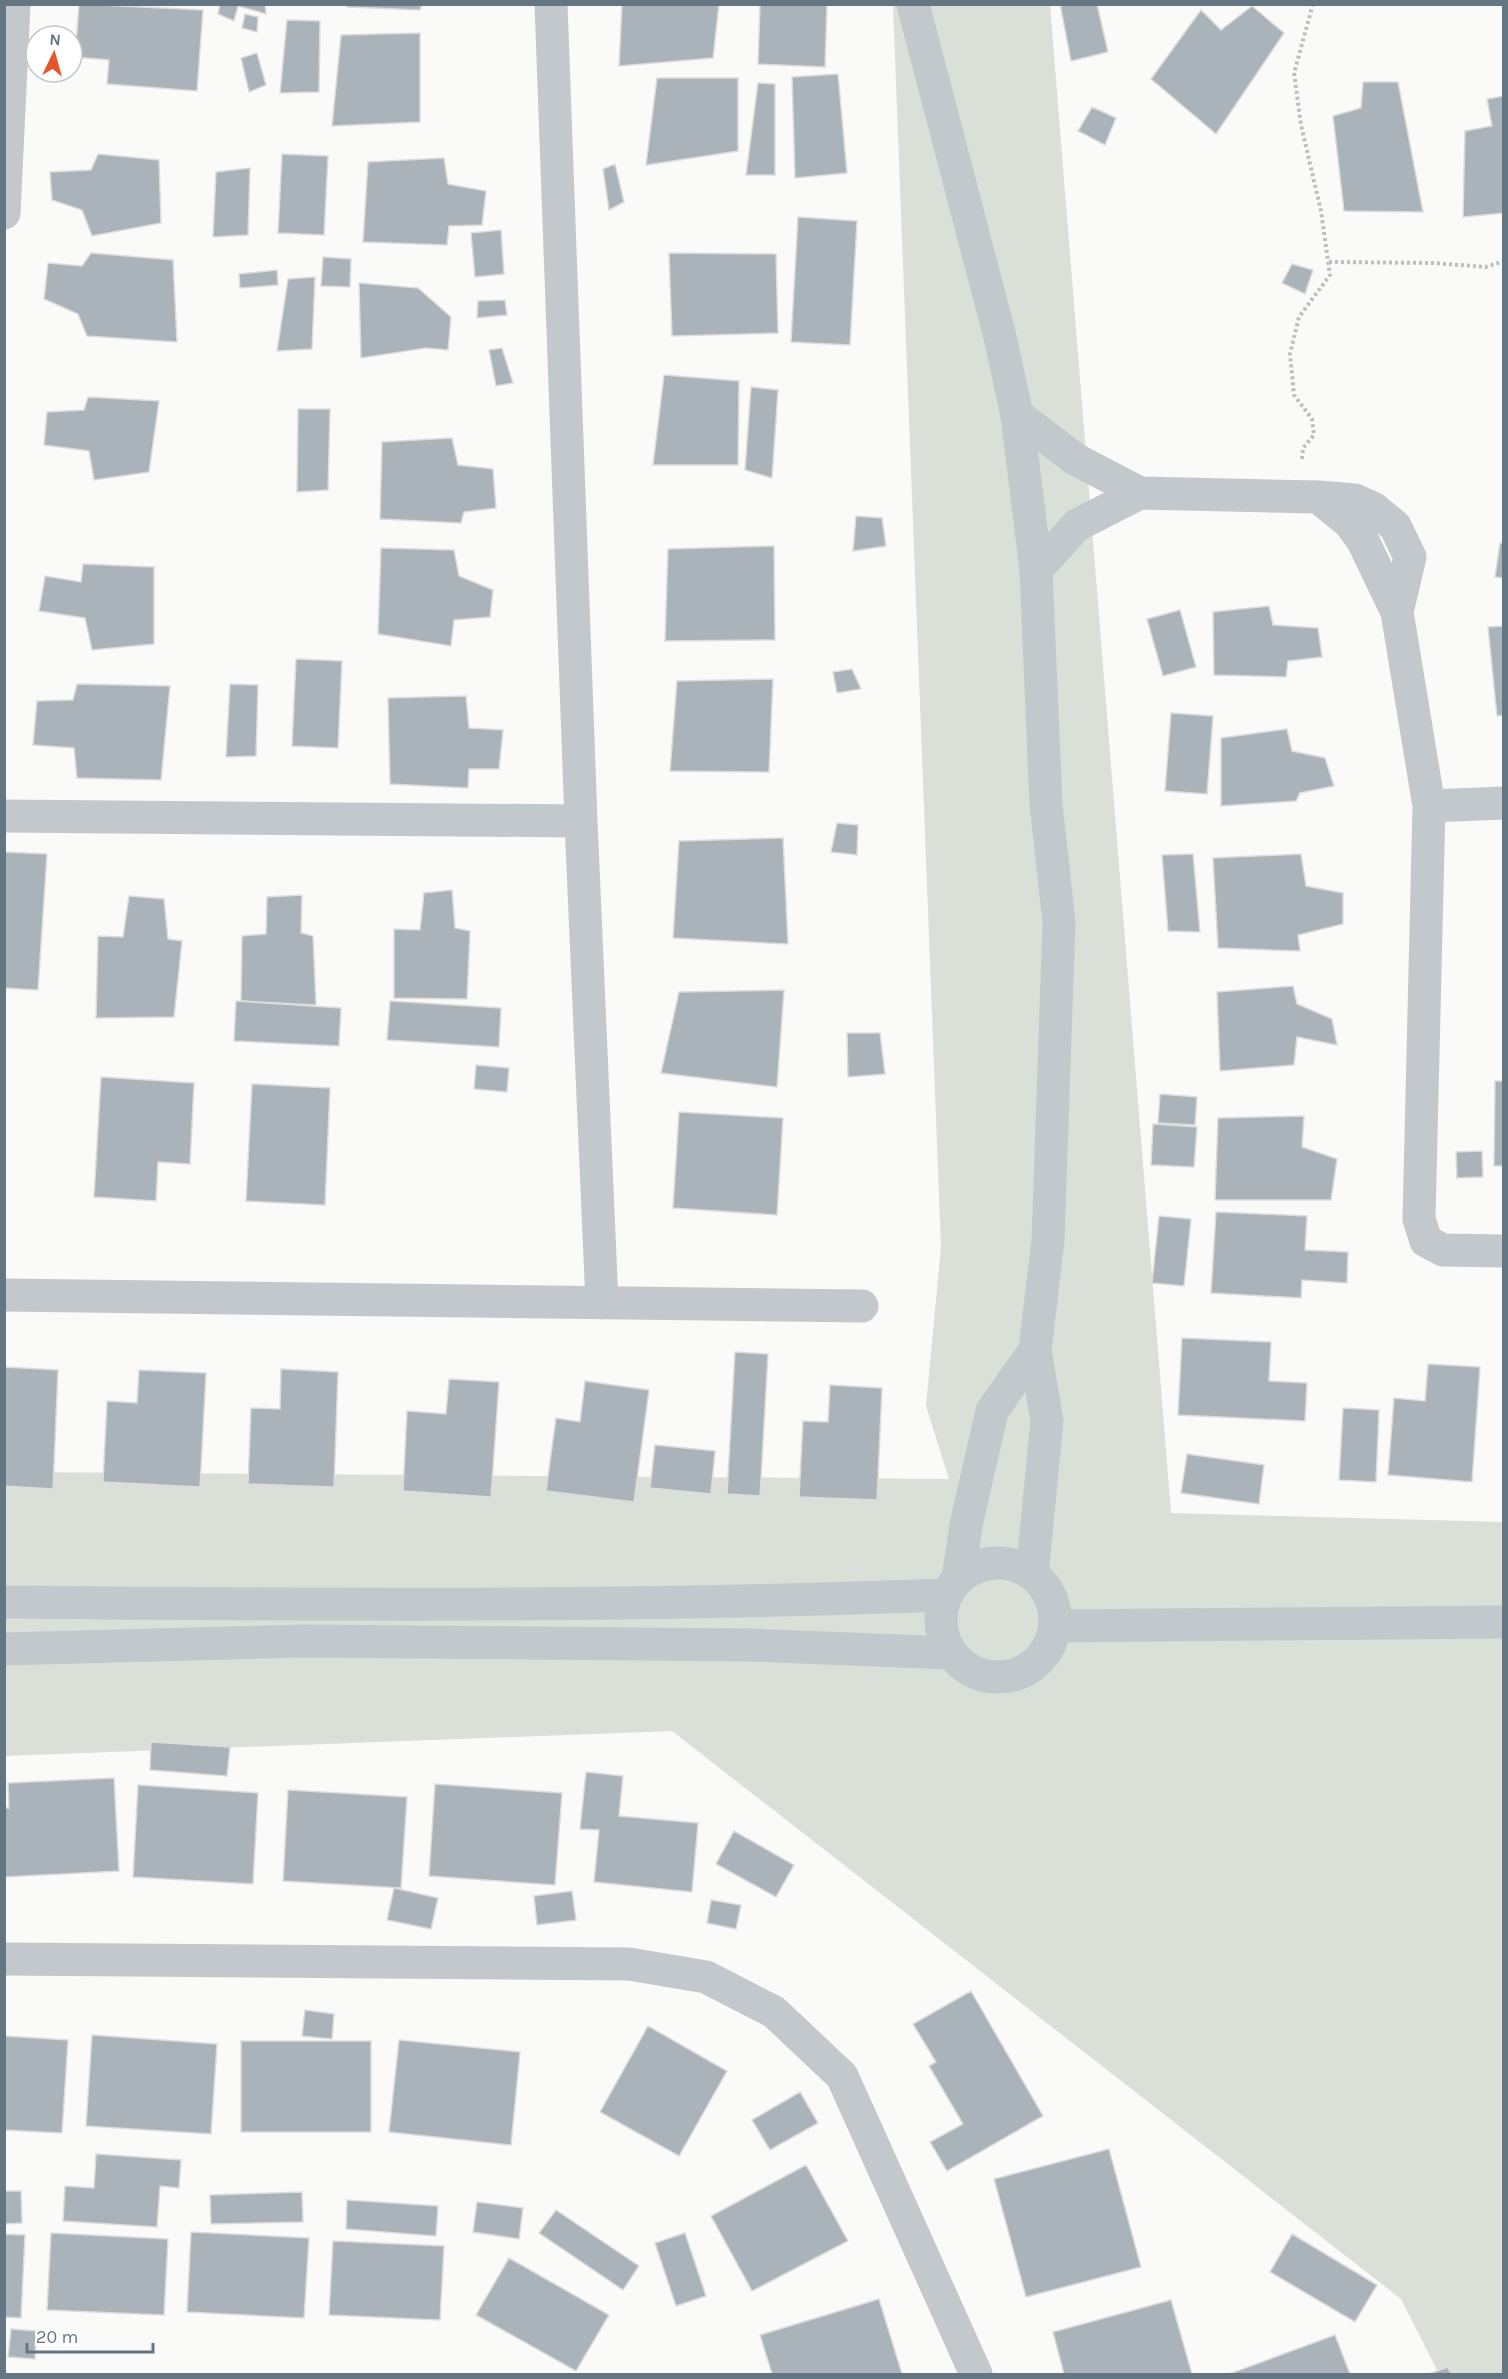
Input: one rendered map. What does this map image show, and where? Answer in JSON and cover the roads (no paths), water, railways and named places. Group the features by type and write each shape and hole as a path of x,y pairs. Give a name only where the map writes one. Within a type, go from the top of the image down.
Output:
{"street":[{"path":"4,213 14,4"},
{"path":"551,4 581,821 602,1303"},
{"path":"914,4 1000,337 1017,415 1036,570 1046,804 1059,922 1048,1240 1035,1350 1047,1421 1032,1574"},
{"path":"1017,415 1075,459 1140,493 1318,496 1355,500 1373,508 1395,526 1410,557 1397,612 1429,806 1419,1220 1426,1241 1443,1250 1503,1251"},
{"path":"1036,570 1077,525 1140,493"},
{"path":"1429,806 1503,803"},
{"path":"4,816 581,821"},
{"path":"4,1295 862,1306"},
{"path":"4,1602 366,1606 749,1602 952,1587 975,1568 994,1563 1014,1565 1032,1574 1047,1588 1055,1606 1056,1626 1051,1646 1039,1662 1022,1673 1002,1678 983,1676 964,1667 950,1653 942,1635 941,1615 952,1587 992,1411 1035,1350"},
{"path":"1056,1626 1503,1622"},
{"path":"4,1648 316,1641 749,1645 950,1653"},
{"path":"4,1959 629,1964 706,1977 774,2012 842,2076 976,2374"}]}
